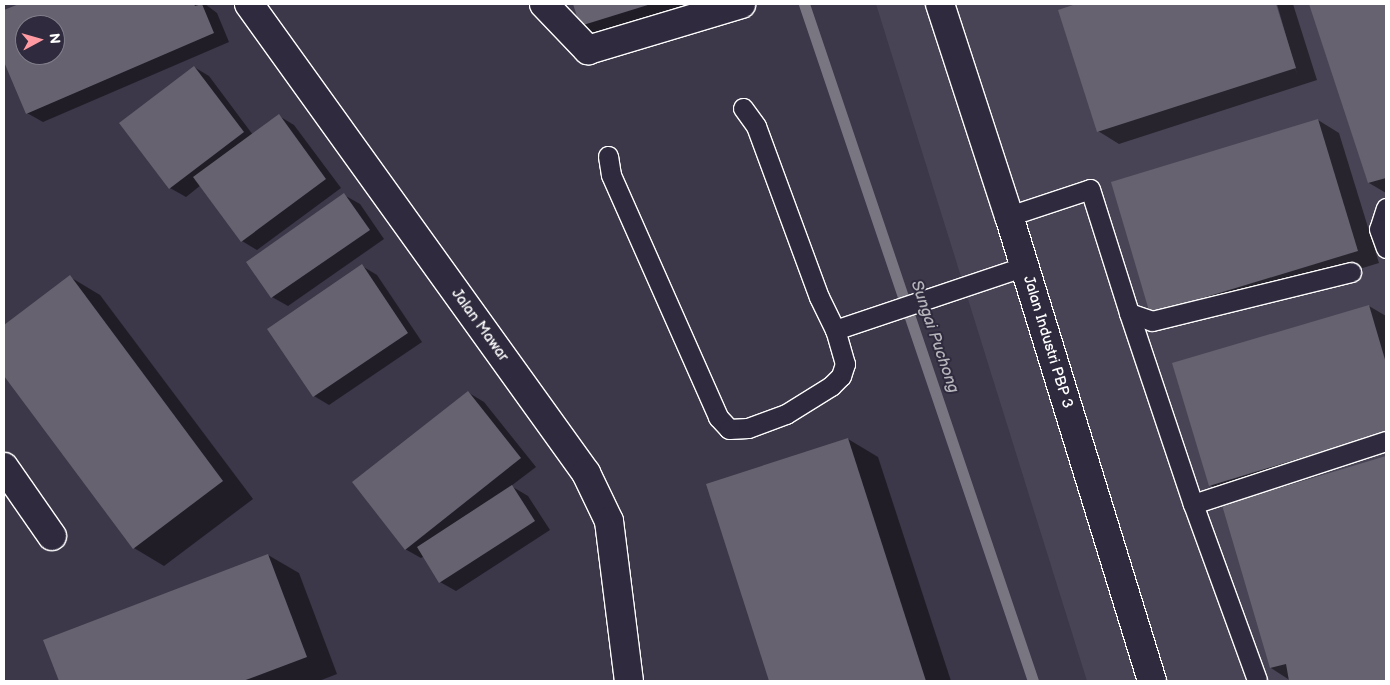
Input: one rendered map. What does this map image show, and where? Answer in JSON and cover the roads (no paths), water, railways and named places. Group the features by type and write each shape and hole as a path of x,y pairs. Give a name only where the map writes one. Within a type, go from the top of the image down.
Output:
{"street":[{"name":"Jalan Mawar","path":"249,4 586,473 609,521 629,681"},
{"path":"544,4 588,50 742,4"},
{"name":"Jalan Industri PBP 3","path":"940,4 1025,266 1152,681"},
{"path":"4,467 52,536"}],"lane":[{"path":"608,156 611,175 718,417 729,429 748,428 786,414 831,386 841,376 845,364 835,330 819,297 756,126 743,108"},
{"path":"1009,216 1090,188 1129,313 1193,504 1257,680"},
{"path":"1386,208 1379,229 1386,248"},
{"path":"835,330 879,313 1025,266"},
{"path":"1129,313 1152,321 1351,272"},
{"path":"1193,504 1386,441"}],"waterway":[{"name":"Sungai Puchong","path":"804,4 1033,681"}]}
